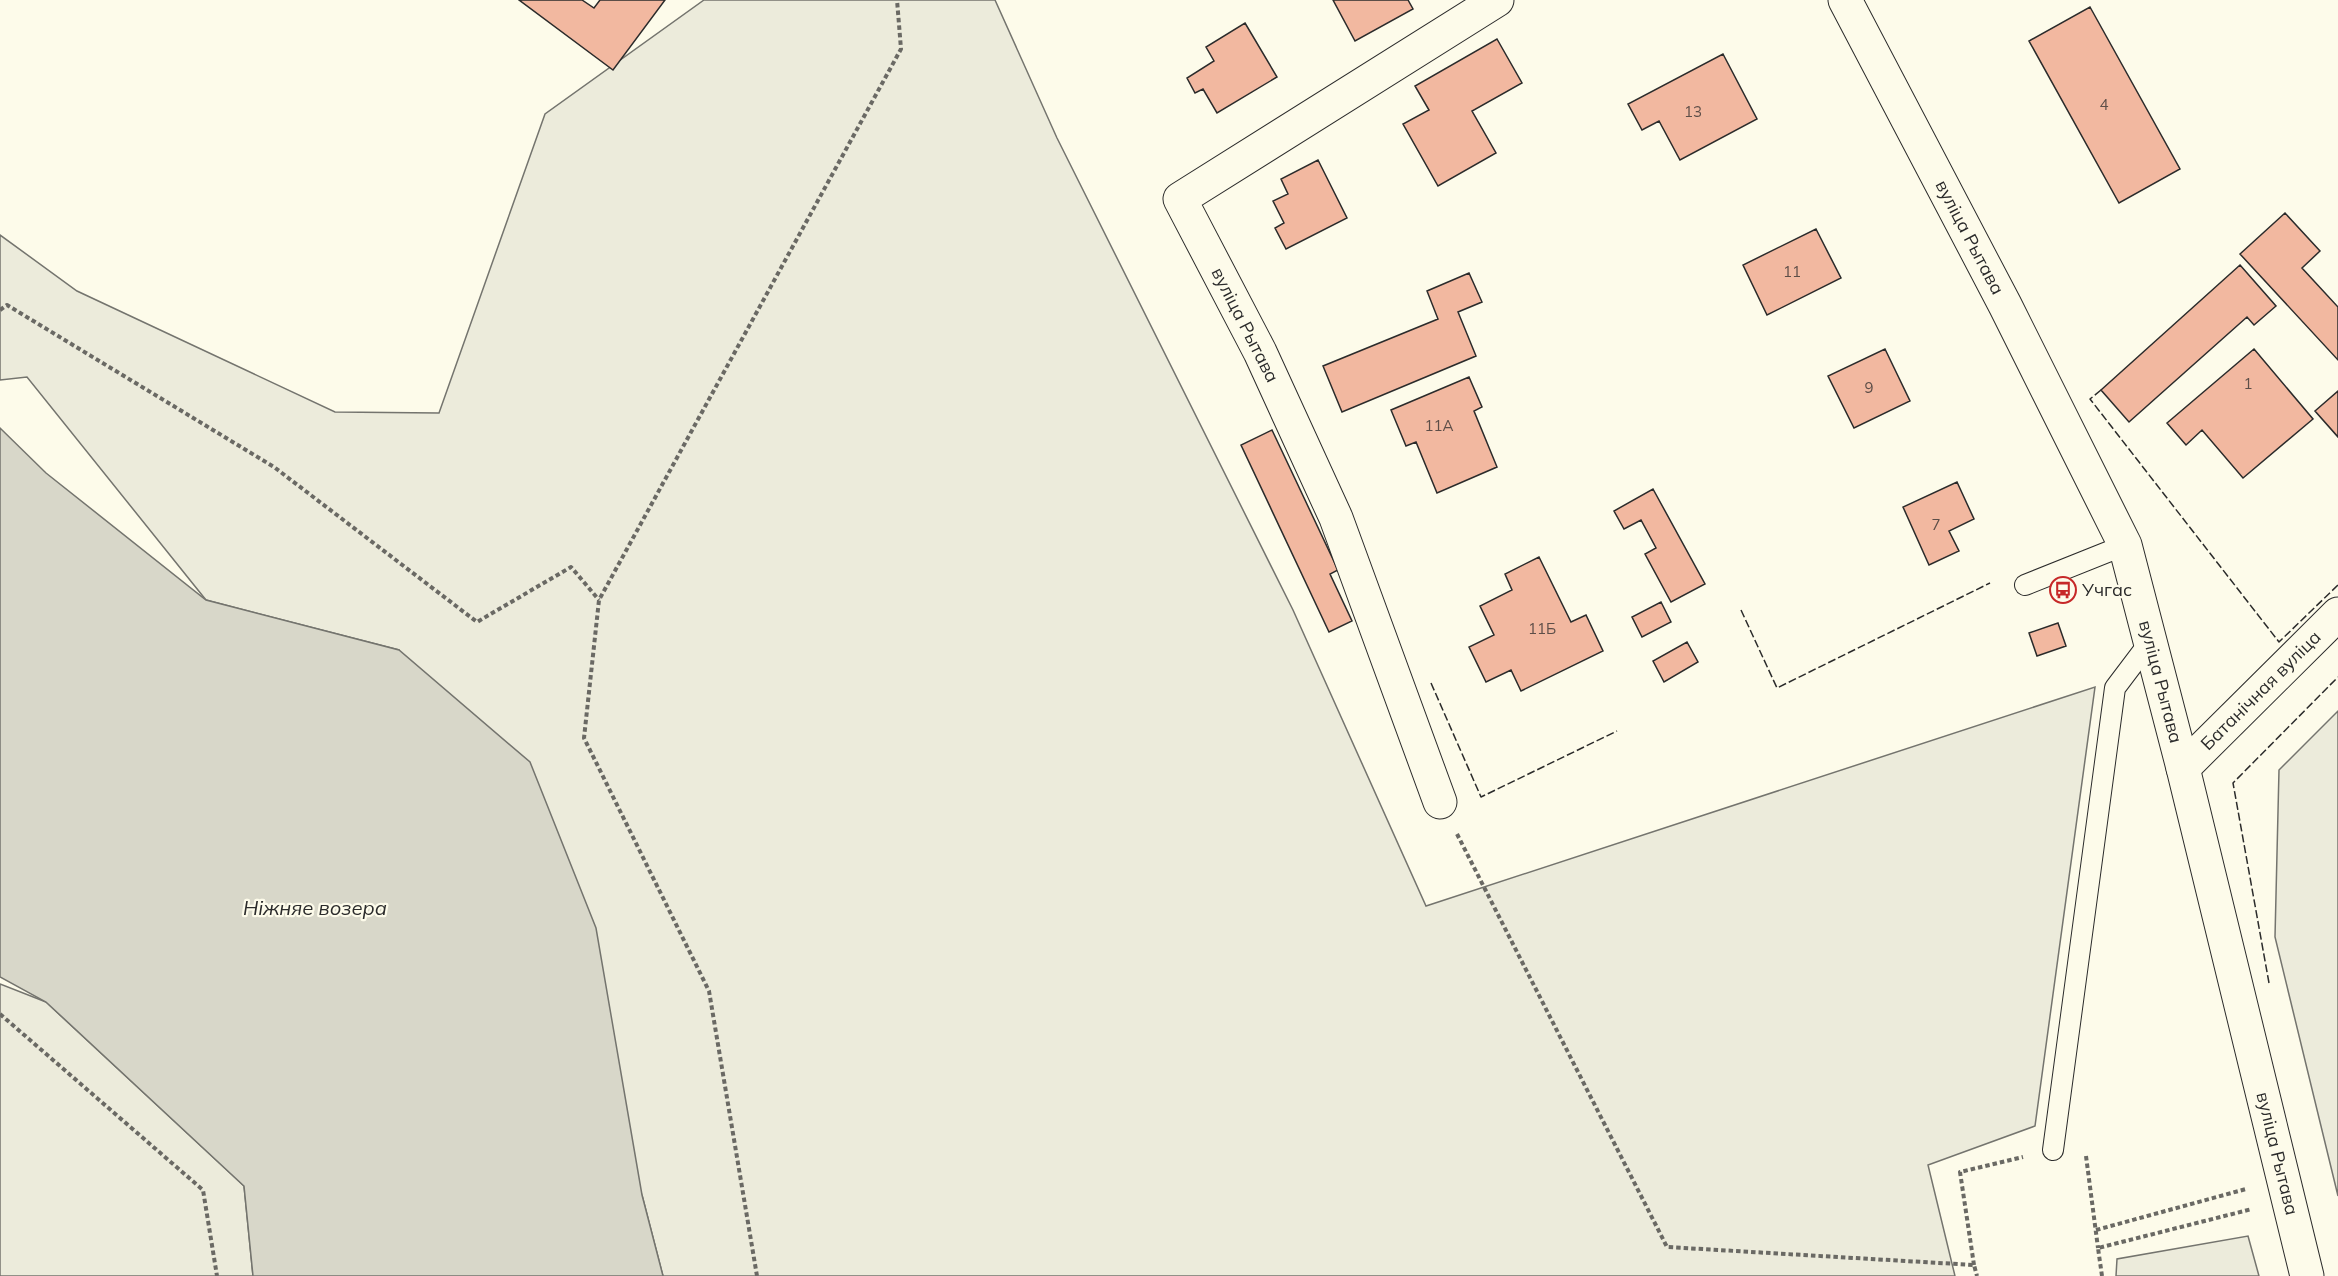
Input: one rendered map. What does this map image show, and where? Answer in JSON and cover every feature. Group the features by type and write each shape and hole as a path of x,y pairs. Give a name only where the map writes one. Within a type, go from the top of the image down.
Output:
{"street":[{"name":"вуліца Рытава","path":"1440,802 1336,518 1260,352 1180,199 1497,0"},
{"name":"вуліца Рытава","path":"1845,0 2005,305 2125,545 2183,768 2307,1276"},
{"name":"Батанічная вуліца","path":"2183,768 2338,614"}],"lane":[{"path":"2025,585 2125,545"},
{"path":"2053,1150 2115,688 2149,643"}],"path":[{"path":"758,1276 709,991 584,738 599,600 901,49 897,0"},
{"path":"0,310 7,305 274,467 477,622 571,567 599,600"},
{"path":"1440,802 1667,1247 1974,1265"},
{"path":"0,1014 203,1190 217,1276"},
{"path":"1977,1276 1960,1172 2084,1143 2102,1276"},
{"path":"2096,1230 2253,1187"},
{"path":"2098,1248 2258,1207"}],"shaded area":[{"path":"704,0 995,0 1057,138 1293,610 1426,906 2095,687 2035,1126 1928,1165 1955,1276 663,1276 642,1195 399,650 206,600 27,377 0,380 0,235 77,291 335,412 439,413 545,114"},
{"path":"2338,711 2338,1196 2275,937 2279,770"},
{"path":"0,984 46,1002 244,1186 253,1276 0,1276"},
{"path":"2248,1236 2259,1276 2116,1276 2117,1259"}],"water":[{"name":"Ніжняе возера","path":"0,428 46,473 206,600 399,650 530,762 596,928 642,1195 663,1276 253,1276 244,1186 46,1002 0,977"}],"building":[{"path":"519,0 582,0 594,8 600,0 665,0 613,70"},
{"path":"1333,0 1408,0 1413,9 1355,41"},
{"path":"2090,7 2180,169 2119,203 2029,41"},
{"path":"1245,23 1277,77 1217,113 1203,89 1195,93 1187,78 1214,61 1206,47"},
{"path":"1497,39 1522,83 1472,111 1496,153 1438,186 1403,124 1429,110 1415,86"},
{"path":"1723,54 1757,119 1680,160 1659,121 1642,130 1628,104"},
{"path":"1318,160 1347,218 1286,249 1275,228 1284,223 1273,201 1288,194 1281,179"},
{"path":"2285,213 2320,251 2302,268 2338,307 2338,360 2240,254"},
{"path":"1816,229 1841,278 1767,315 1743,265"},
{"path":"2240,265 2276,306 2254,325 2247,317 2129,422 2101,390"},
{"path":"1469,273 1482,302 1458,312 1476,356 1342,412 1323,366 1438,319 1427,291"},
{"path":"1885,349 1910,401 1854,428 1828,376"},
{"path":"2254,349 2313,419 2243,478 2202,430 2186,445 2167,423"},
{"path":"1469,377 1482,407 1474,411 1497,467 1437,493 1416,442 1406,446 1391,410"},
{"path":"2338,391 2338,437 2315,411"},
{"path":"1272,430 1338,570 1330,574 1352,621 1329,632 1241,445"},
{"path":"1957,482 1974,519 1949,531 1959,551 1929,565 1903,507"},
{"path":"1653,489 1705,584 1671,602 1645,554 1656,548 1641,520 1624,529 1614,511"},
{"path":"1539,557 1571,622 1586,615 1603,651 1521,691 1511,670 1486,682 1469,647 1494,635 1480,606 1512,590 1505,574"},
{"path":"1661,602 1671,622 1642,637 1632,617"},
{"path":"2058,623 2066,646 2037,656 2029,633"},
{"path":"1687,642 1698,662 1664,682 1653,661"}],"fence":[{"path":"2101,390 2090,399 2279,642 2338,585"},
{"path":"1741,610 1777,688 1990,583"},
{"path":"2269,983 2233,783 2338,677"},
{"path":"1431,683 1481,797 1617,731"}],"place":[{"name":"Учгас","path":"2063,590"}]}
